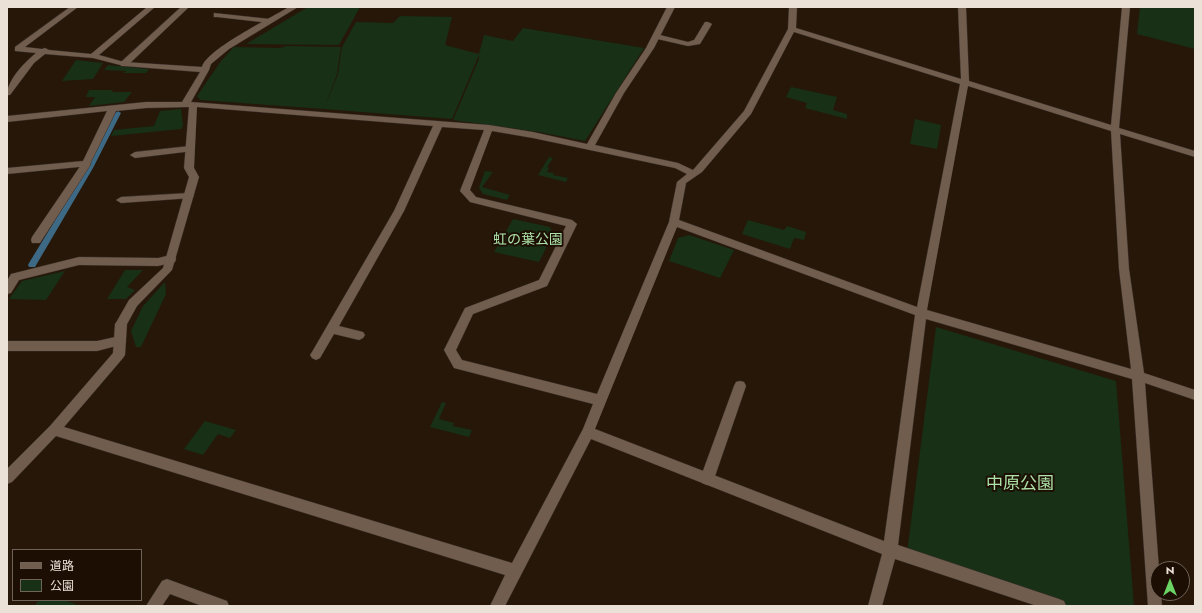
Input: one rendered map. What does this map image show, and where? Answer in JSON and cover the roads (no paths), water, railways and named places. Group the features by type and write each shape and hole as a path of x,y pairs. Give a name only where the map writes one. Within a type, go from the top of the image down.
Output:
{"street":[{"path":"74,7 15,49 45,50 93,56 124,64 205,70"},
{"path":"93,56 151,7"},
{"path":"124,64 185,7"},
{"path":"7,478 54,430 119,355 122,324 133,303 167,270 172,259 194,177 189,168 189,104 207,63 226,47 294,7"},
{"path":"590,147 620,94 656,36 671,7"},
{"path":"496,606 588,432 674,222 682,182 695,174 748,112 792,29 793,7"},
{"path":"875,606 890,550 921,313 964,82 962,7"},
{"path":"1126,7 1115,128 1124,269 1138,376 1155,606"},
{"path":"217,15 270,21"},
{"path":"656,36 688,44 697,42 708,24"},
{"path":"792,29 1195,154"},
{"path":"7,93 31,61 45,50"},
{"path":"7,119 113,108 189,104 439,123 489,128 533,135 678,166 695,174"},
{"path":"36,240 86,164 113,108"},
{"path":"316,355 399,212 439,123"},
{"path":"489,128 465,191 473,200 572,224 543,283 469,311 450,350 458,364 600,400"},
{"path":"135,156 190,149"},
{"path":"7,171 86,164"},
{"path":"121,200 189,196"},
{"path":"674,222 921,313 1138,376 1195,395"},
{"path":"7,290 16,278 79,261 158,262 172,259"},
{"path":"332,329 359,335"},
{"path":"7,346 97,346 120,341"},
{"path":"707,479 740,386"},
{"path":"54,430 514,571"},
{"path":"588,432 890,550 1059,606"},
{"path":"153,606 167,586 222,606"}],"waterway":[{"path":"32,265 90,168 118,113"}],"park label":[{"name":"虹の葉公園","path":"528,241"},
{"name":"中原公園","path":"1020,485"}]}
